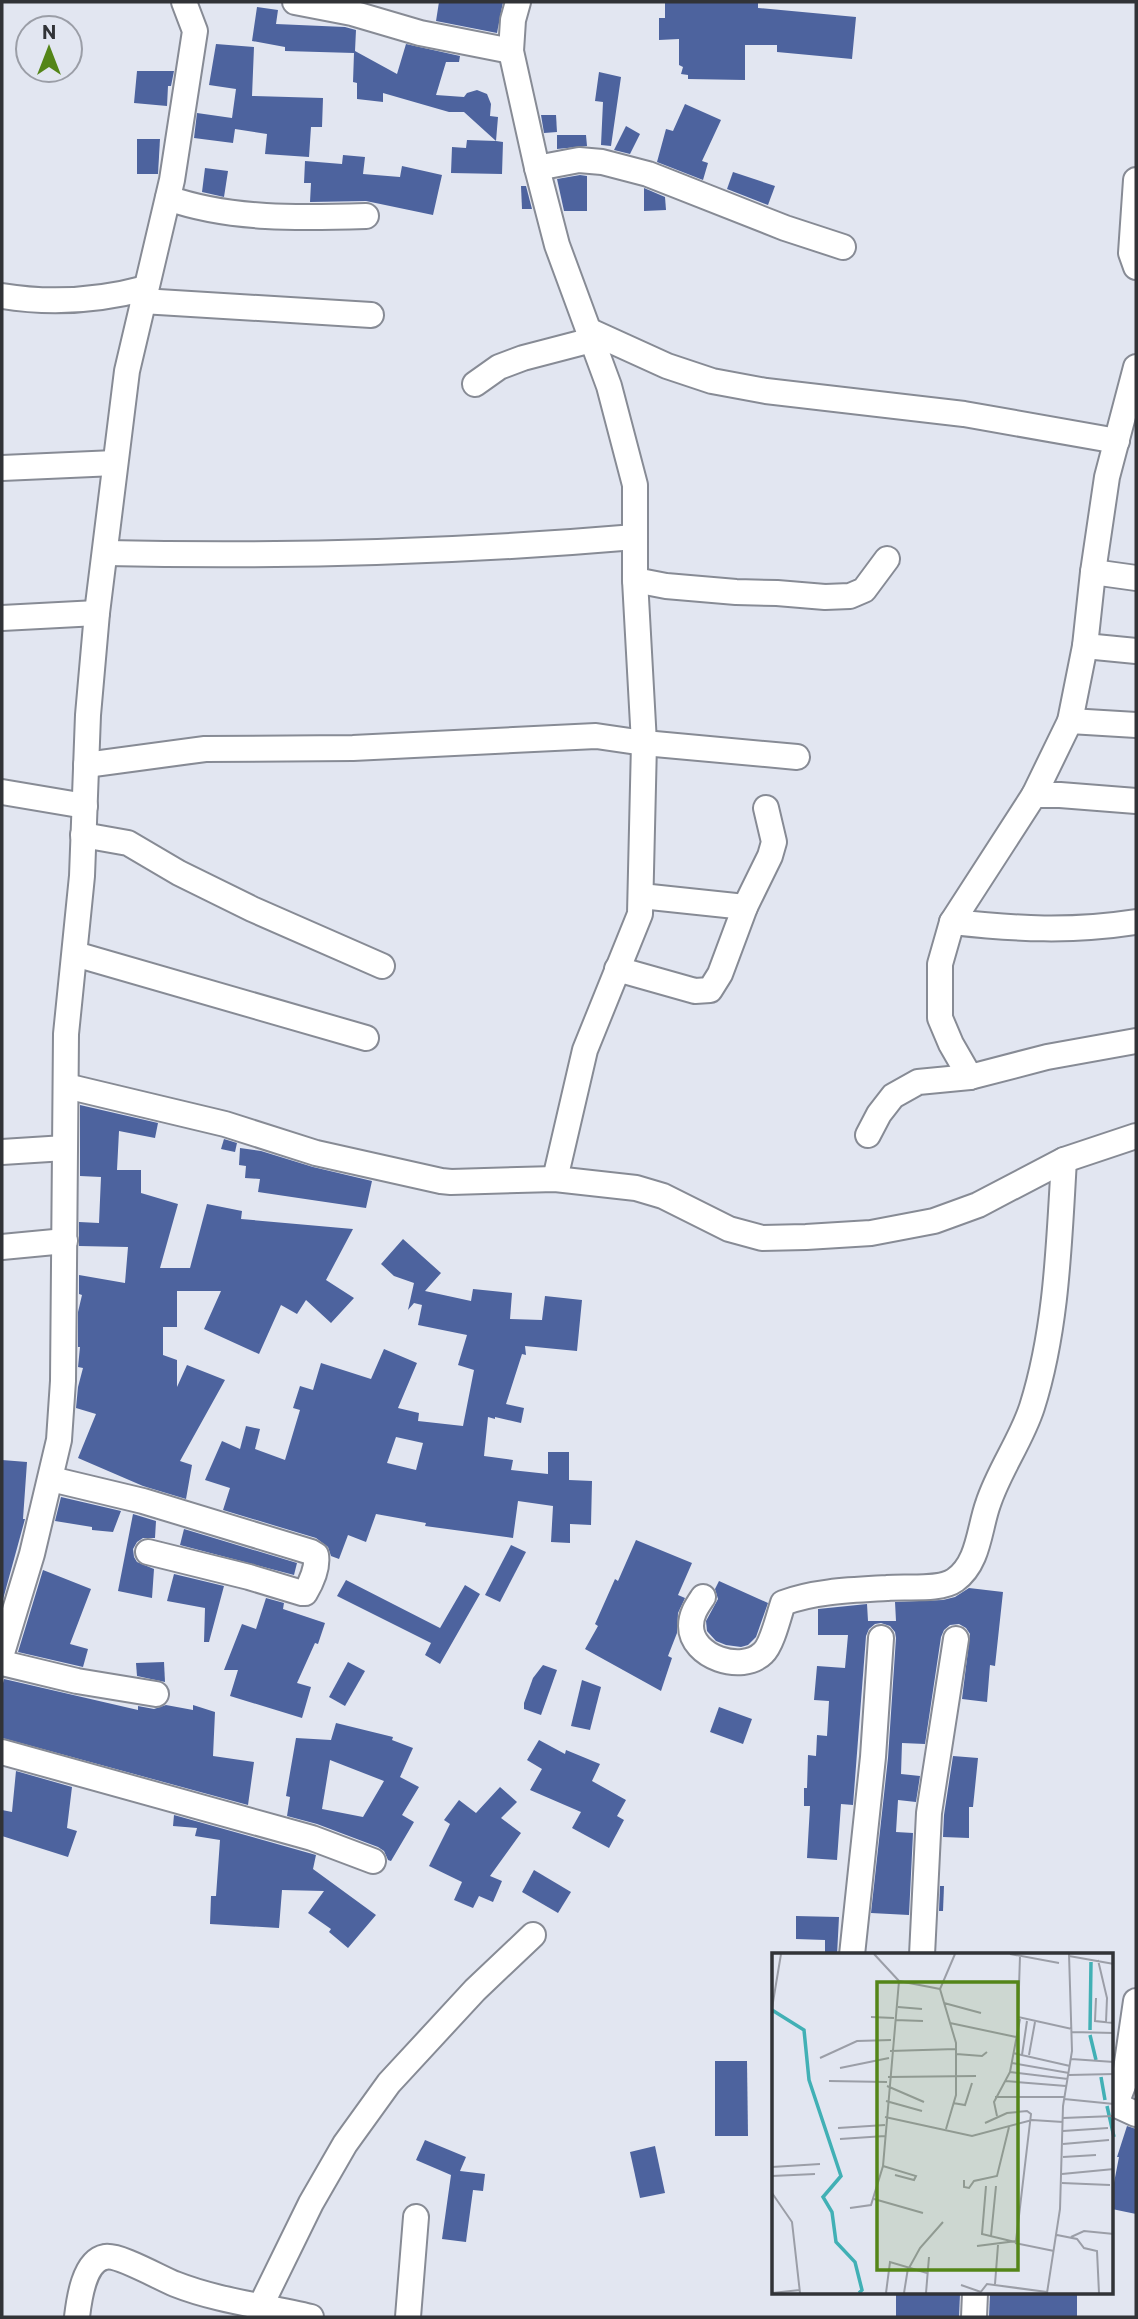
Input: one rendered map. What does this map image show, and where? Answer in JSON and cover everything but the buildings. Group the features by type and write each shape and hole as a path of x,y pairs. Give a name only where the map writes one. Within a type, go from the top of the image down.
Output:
{"street":[{"path":"2,1653 32,1554 59,1440 63,1381 69,990 75,954 97,614 127,371 168,198 195,31 184,2"},
{"path":"295,2 352,13 420,33 511,51"},
{"path":"518,2 513,20 511,51 537,168 557,245 609,386 635,485 635,580 643,743 640,914 585,1050 555,1179"},
{"path":"537,168 579,160 602,162 648,174 785,228 843,247"},
{"path":"1136,180 1131,253 1136,267"},
{"path":"168,198 193,207 229,212 309,218 366,216"},
{"path":"2,296 68,301 144,295 370,315"},
{"path":"475,384 499,367 591,336 712,381 766,391 964,414 1118,441"},
{"path":"970,1077 940,1018 940,964 952,922 1034,795 1070,721 1085,646 1107,477 1136,367"},
{"path":"2,468 116,464"},
{"path":"106,553 197,555 447,549 543,545 635,537"},
{"path":"635,580 737,593 850,596 864,590 887,559"},
{"path":"1093,572 1136,578"},
{"path":"2,618 97,614"},
{"path":"1085,646 1136,651"},
{"path":"1070,721 1136,724"},
{"path":"86,765 205,750 353,748 596,736 797,757"},
{"path":"2,792 85,806"},
{"path":"1034,795 1060,794 1136,801"},
{"path":"617,969 695,991 710,990 720,974 745,907 774,842 766,808"},
{"path":"83,835 128,843 179,873 251,909 382,966"},
{"path":"641,895 745,907"},
{"path":"952,922 1053,930 1097,928 1136,922"},
{"path":"75,954 366,1038"},
{"path":"868,1135 893,1096 918,1082 970,1077 1047,1057 1136,1041"},
{"path":"66,1086 202,1118 316,1153 440,1181 555,1179 636,1188 663,1196 729,1229 762,1238 871,1233 934,1221 978,1205 1064,1160 1136,1136"},
{"path":"2,1152 65,1148"},
{"path":"704,1597 694,1611 691,1626 693,1637 700,1648 713,1657 728,1662 746,1661 762,1654 783,1603 831,1592 926,1587 954,1581 971,1564 988,1502 1032,1408 1041,1374 1051,1321 1064,1160"},
{"path":"2,1247 65,1241"},
{"path":"51,1479 206,1519 311,1552 316,1555 317,1561 308,1588 302,1593 148,1552"},
{"path":"852,1953 873,1757 881,1638"},
{"path":"922,1953 929,1813 956,1639"},
{"path":"2,1663 77,1681 156,1694"},
{"path":"2,1752 312,1838 373,1861"},
{"path":"254,2309 345,2144 389,2083 475,1990 533,1935"},
{"path":"1115,2094 1124,2083 1136,2001"},
{"path":"1114,2104 1136,2114"},
{"path":"408,2317 416,2217"},
{"path":"77,2317 86,2275 94,2263 104,2257 119,2258 179,2285 254,2309 311,2317"},
{"path":"974,2317 975,2294"}]}
